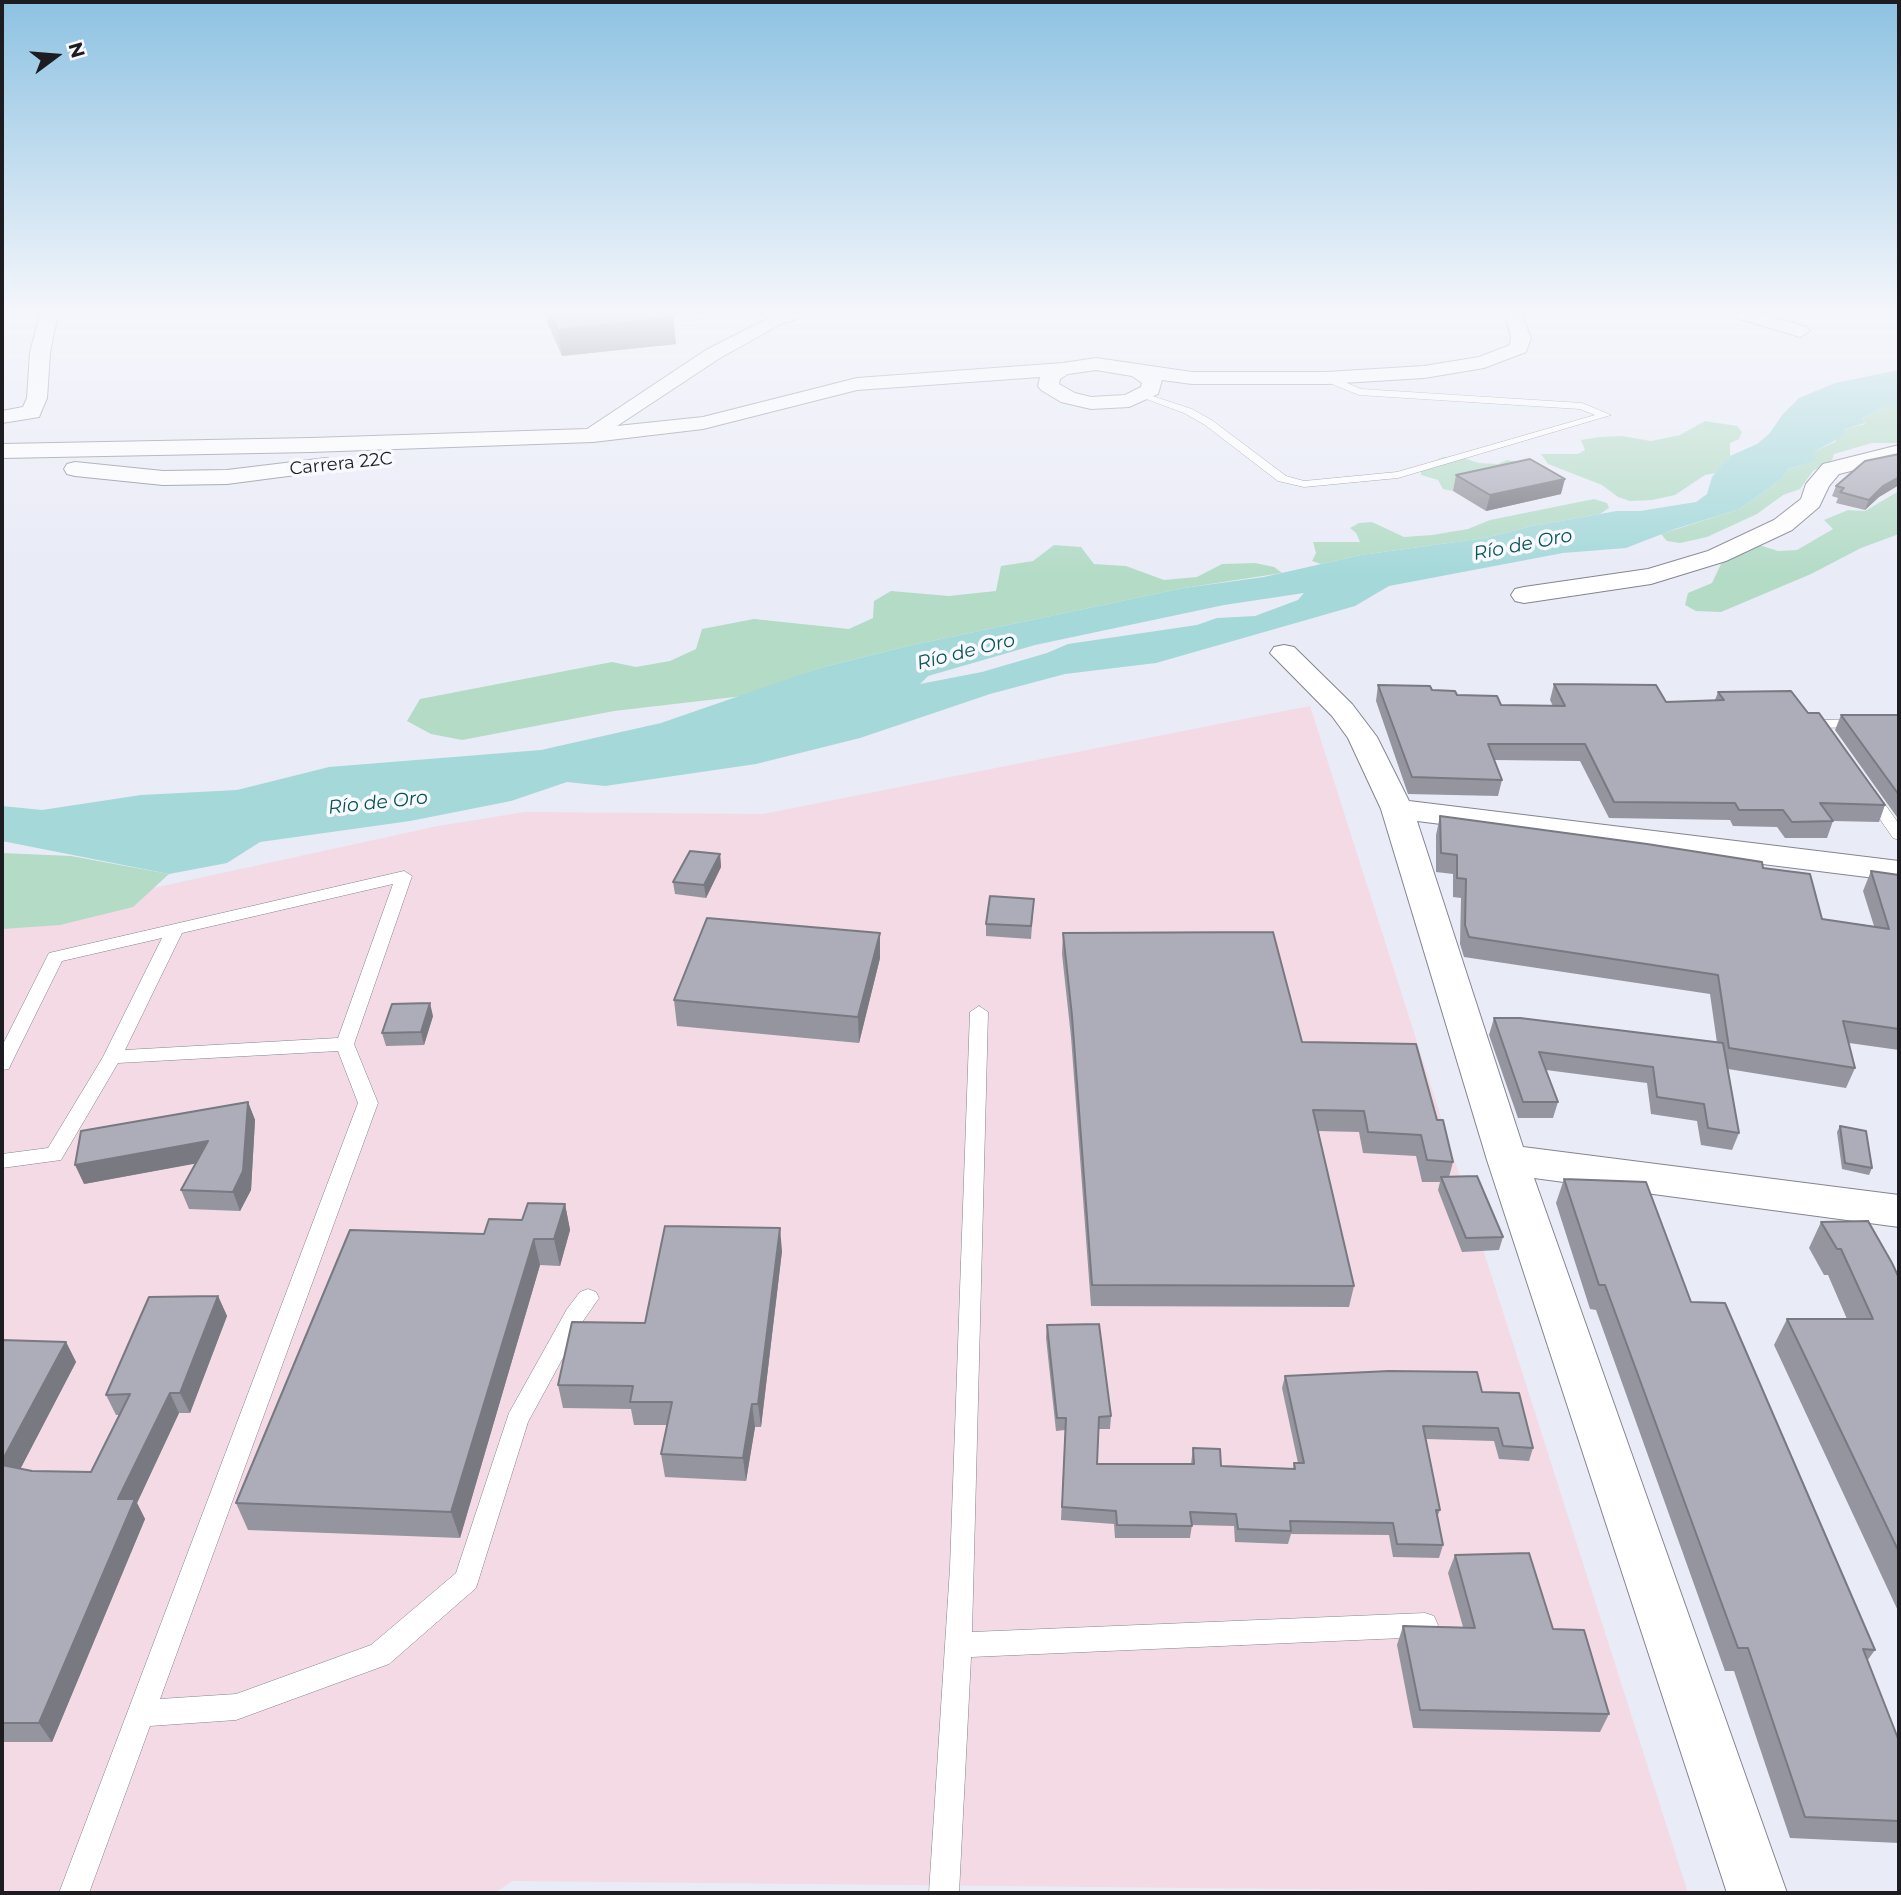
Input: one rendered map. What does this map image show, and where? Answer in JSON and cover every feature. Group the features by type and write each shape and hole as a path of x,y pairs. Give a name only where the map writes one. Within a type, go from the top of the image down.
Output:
{"street":[{"path":"2,417 31,412 36,401"},
{"path":"593,435 641,401"},
{"name":"Carrera 22C","path":"2,466 163,478 226,477 310,456 593,435 703,423 788,401"},
{"name":"Carrera 22C","path":"2,451 138,449 398,457 592,448 682,441 734,432 827,404 845,401"},
{"name":"Carrera 22C","path":"1088,401 1119,401"},
{"path":"107,472 176,471 190,467 199,458 194,453 138,449"},
{"path":"1524,595 1651,576 1717,556 1783,525 1811,502 1818,484 1831,469 1899,452"},
{"path":"1284,653 1342,710 1362,737 1397,808 1507,1160 1757,1893"},
{"path":"1397,808 1899,871"},
{"path":"1507,1160 1899,1211"}],"lane":[{"path":"1166,401 1209,423 1282,479 1304,484 1398,475 1606,415 1582,406 1509,401"},
{"path":"1828,735 1820,724 1899,722"},
{"path":"1860,779 1899,835"},
{"path":"2,1064 55,957 404,876 345,1044 368,1103 74,1893"},
{"path":"2,1161 54,1155 112,1057 175,929"},
{"path":"944,1893 959,1644 979,1012"},
{"path":"112,1057 345,1044"},
{"path":"141,1713 236,1707 380,1655 467,1580 517,1420 575,1315 588,1298"},
{"path":"959,1644 1425,1625"}],"shaded area":[{"path":"1886,406 1899,406 1899,443 1872,443 1834,454 1832,460 1813,471 1800,489 1783,495 1757,514 1707,537 1680,543 1667,541 1661,534 1740,509 1780,480 1788,469 1814,461 1815,451 1835,442 1843,430 1865,424 1863,418"},
{"path":"1705,421 1737,426 1742,432 1739,439 1730,443 1730,456 1716,473 1705,475 1675,495 1652,500 1630,501 1618,497 1602,485 1548,464 1541,454 1578,454 1585,450 1581,440 1599,437 1622,436 1651,441 1680,435"},
{"path":"1443,457 1461,457 1479,463 1498,464 1507,460 1520,462 1527,475 1453,491 1443,489 1438,480 1421,475 1421,467"},
{"path":"1899,491 1899,534 1861,548 1811,574 1721,612 1696,611 1685,605 1688,593 1712,583 1721,564 1737,548 1759,545 1778,551 1797,550 1833,529 1824,520 1848,510 1865,511"},
{"path":"1594,499 1607,503 1609,508 1600,514 1532,526 1485,538 1361,555 1321,564 1312,561 1316,553 1313,542 1360,542 1350,528 1359,523 1372,522 1404,537 1432,535"},
{"path":"1054,545 1081,547 1094,564 1126,566 1164,580 1197,577 1222,564 1255,563 1274,567 1282,573 1184,588 908,646 820,668 743,696 614,711 462,740 431,734 407,721 420,699 612,662 636,667 670,661 696,649 702,629 754,619 849,629 873,618 874,601 891,591 949,596 996,591 1001,566 1033,561"},
{"path":"1310,706 1688,1893 512,1881 495,1893 2,1893 2,921 438,826 525,812 763,814"},
{"path":"2,853 71,856 169,874 133,907 60,925 2,929"}],"water":[{"name":"Río de Oro","path":"1796,401 1899,401 1899,406 1886,406 1863,418 1865,423 1843,430 1844,436 1815,451 1815,461 1788,469 1780,480 1740,509 1675,529 1626,548 1563,553 1389,586 1355,606 1156,663 1065,674 990,694 860,738 756,764 605,786 567,782 511,801 410,821 260,842 227,863 169,874 2,841 2,806 42,810 141,795 237,790 329,767 541,750 661,723 820,668 908,646 1184,588 1264,577 1361,555 1485,538 1532,526 1617,511 1640,511 1696,502 1707,494 1712,477 1730,456 1757,444 1769,434","holes":["1304,593 1298,600 1255,616 1217,618 1197,625 1068,644 982,672 920,684 928,676 1035,645 1224,605"]}],"building":[{"path":"1899,454 1899,477 1883,486 1869,500 1840,492 1844,488 1836,486 1865,461"},
{"path":"1530,459 1565,479 1490,495 1456,475"},
{"path":"1554,684 1656,685 1666,702 1724,700 1718,692 1791,691 1808,713 1819,713 1885,805 1820,803 1833,821 1792,822 1783,810 1739,810 1735,803 1614,802 1585,744 1488,744 1502,780 1412,777 1378,685 1430,686 1432,690 1455,691 1457,695 1497,696 1501,705 1565,706"},
{"path":"1841,715 1899,715 1899,795"},
{"path":"1440,816 1762,862 1763,868 1810,874 1822,919 1889,929 1871,871 1899,875 1899,1029 1843,1021 1855,1068 1729,1048 1718,975 1469,937 1465,925 1466,879 1457,878 1457,855 1441,853"},
{"path":"690,851 720,854 704,885 673,882"},
{"path":"990,896 1034,899 1031,926 986,924"},
{"path":"707,918 880,933 858,1017 674,1000"},
{"path":"1273,932 1302,1042 1416,1044 1437,1120 1443,1120 1453,1162 1427,1160 1421,1135 1368,1132 1364,1111 1313,1110 1354,1286 1092,1285 1072,1016 1063,933"},
{"path":"430,1003 421,1032 382,1033 392,1004"},
{"path":"1494,1018 1520,1018 1723,1043 1739,1133 1708,1128 1704,1104 1657,1097 1653,1067 1539,1052 1558,1102 1523,1102"},
{"path":"248,1102 243,1171 233,1192 181,1190 208,1141 75,1165 81,1131"},
{"path":"1840,1126 1866,1131 1872,1168 1845,1163"},
{"path":"1477,1176 1503,1237 1466,1238 1441,1177"},
{"path":"1564,1179 1646,1182 1691,1302 1725,1303 1875,1650 1863,1649 1899,1741 1899,1821 1805,1817 1748,1648 1738,1648 1605,1285 1599,1285"},
{"path":"528,1203 565,1204 554,1239 534,1239 451,1512 236,1503 350,1230 484,1234 489,1219 522,1220"},
{"path":"1868,1221 1899,1278 1899,1552 1787,1319 1873,1319 1841,1249 1837,1249 1821,1222"},
{"path":"665,1226 780,1228 758,1404 752,1404 743,1458 661,1454 672,1402 630,1402 633,1386 558,1385 572,1322 645,1323"},
{"path":"218,1296 180,1393 170,1393 118,1499 135,1499 39,1723 2,1723 2,1465 32,1471 91,1472 130,1394 106,1395 149,1297"},
{"path":"1099,1324 1111,1416 1099,1417 1097,1464 1194,1464 1193,1448 1220,1449 1221,1466 1295,1469 1294,1463 1304,1463 1285,1376 1389,1371 1477,1372 1482,1392 1519,1393 1533,1448 1503,1446 1498,1428 1423,1426 1440,1510 1436,1510 1443,1545 1397,1544 1393,1523 1290,1521 1291,1531 1238,1529 1236,1514 1190,1512 1192,1526 1117,1525 1116,1511 1062,1507 1066,1418 1057,1418 1047,1325"},
{"path":"2,1340 66,1342 2,1461"},
{"path":"1529,1553 1553,1629 1584,1630 1609,1714 1420,1710 1403,1626 1475,1628 1455,1555"}]}
